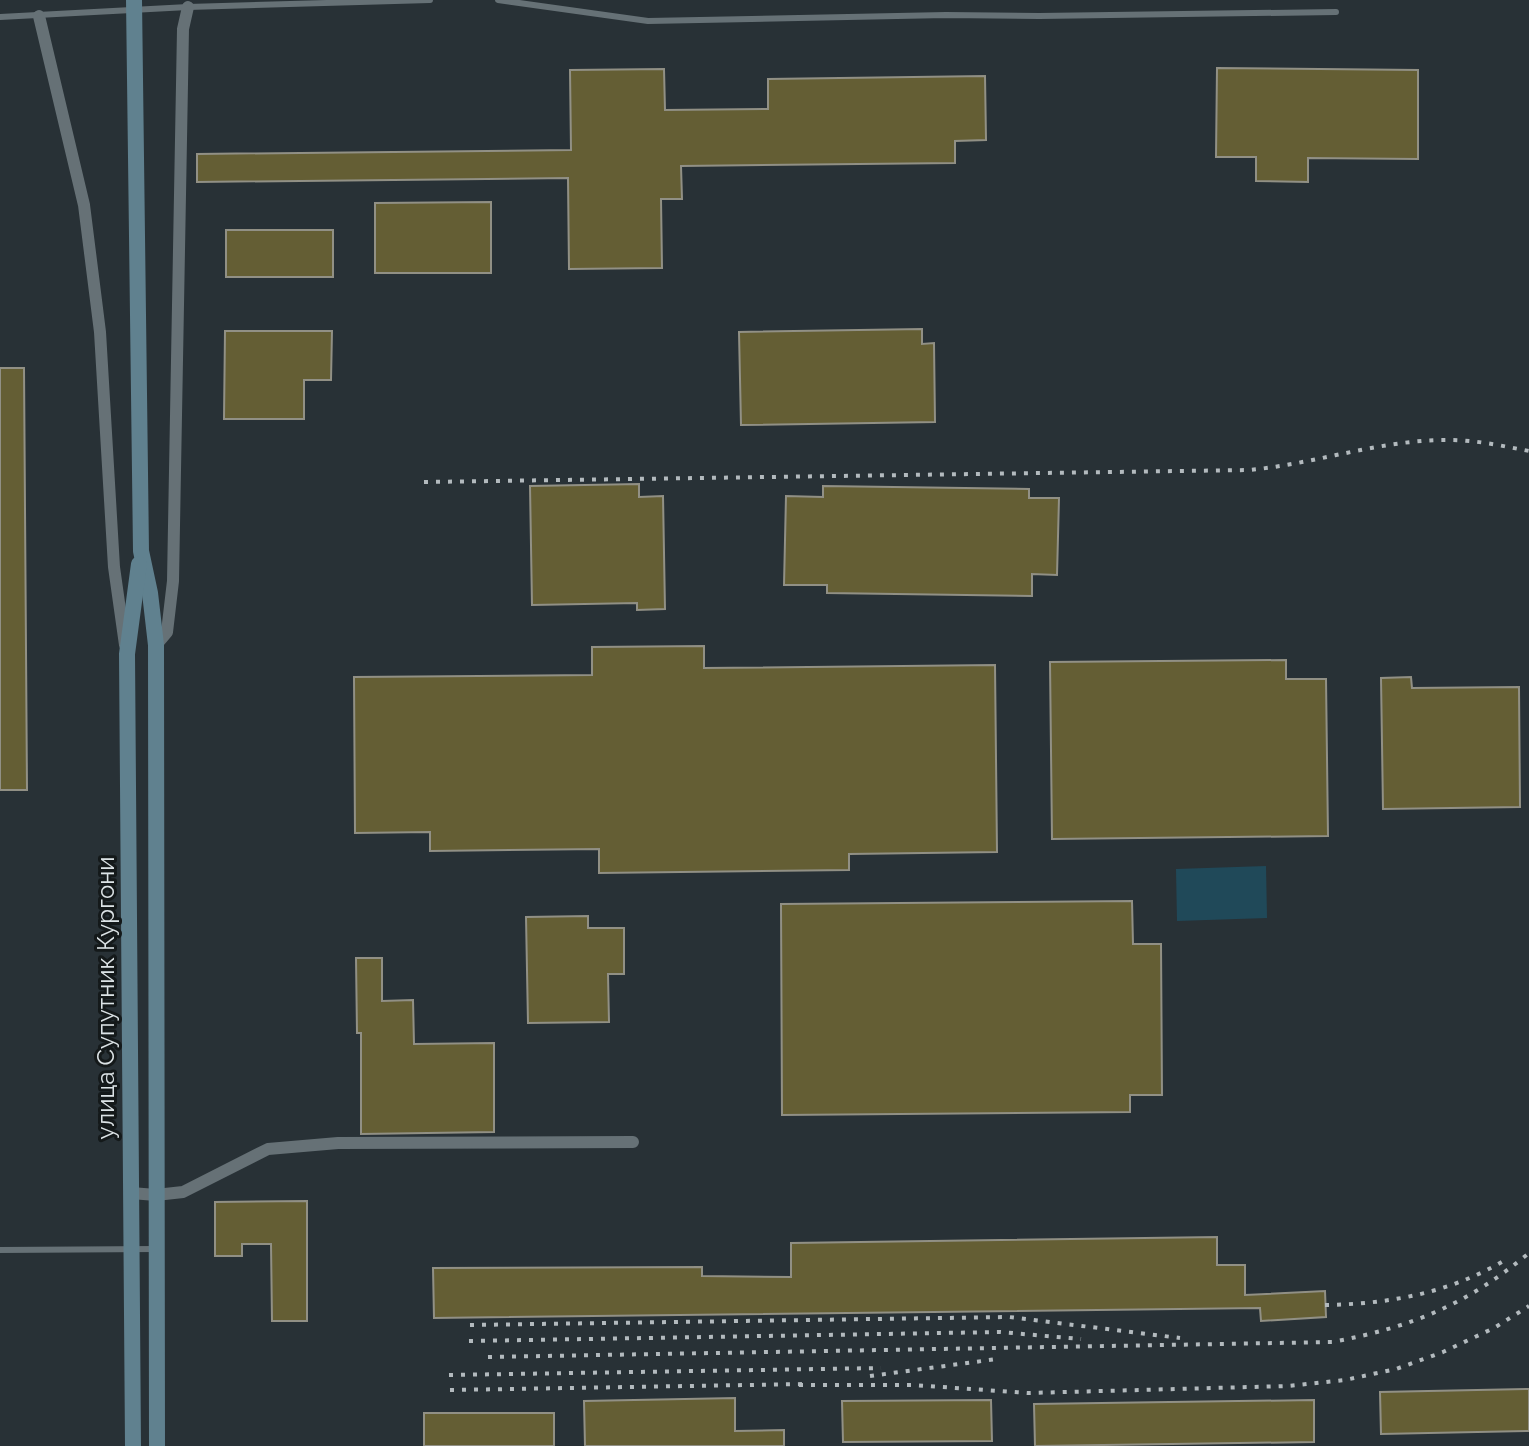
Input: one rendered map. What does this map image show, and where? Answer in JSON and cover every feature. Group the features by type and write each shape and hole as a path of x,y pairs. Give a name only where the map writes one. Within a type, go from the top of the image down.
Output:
{"main road":[{"path":"134,0 141,551 156,645 157,1446"},
{"name":"улица Супутник Кургони","path":"133,1446 127,654 141,551"}],"street":[{"path":"156,645 167,632 173,581 183,29 188,7"},
{"path":"39,16 84,205 100,332 114,567 127,654"},
{"path":"131,1193 156,1195 183,1192 268,1149 338,1143 633,1142"}],"lane":[{"path":"0,17 188,7 430,0"},
{"path":"498,0 648,21 1336,12"},
{"path":"0,1250 156,1249"}],"shaded area":[{"path":"1266,866 1267,918 1177,921 1176,869"}],"building":[{"path":"1217,68 1418,70 1418,159 1308,158 1308,182 1256,181 1256,157 1216,157"},
{"path":"664,69 665,110 768,109 768,79 985,76 986,140 955,141 955,163 681,166 682,199 661,199 662,268 569,269 568,178 197,182 197,154 571,150 570,70"},
{"path":"491,202 491,273 375,273 375,203"},
{"path":"226,230 333,230 333,277 226,277"},
{"path":"922,329 922,344 934,343 935,422 741,425 739,332"},
{"path":"225,331 332,331 331,380 304,380 304,419 224,419"},
{"path":"0,368 24,368 27,790 0,790"},
{"path":"639,484 639,497 663,496 665,609 637,610 637,603 532,605 530,486"},
{"path":"823,486 1029,489 1029,498 1059,498 1057,575 1032,574 1032,596 827,593 827,585 784,585 786,496 823,497"},
{"path":"704,646 704,668 995,665 997,852 849,854 849,870 599,873 599,849 430,851 430,832 355,833 354,677 592,675 592,647"},
{"path":"1286,660 1286,679 1326,679 1328,836 1052,839 1050,662"},
{"path":"1411,677 1412,688 1519,687 1520,807 1383,809 1381,678"},
{"path":"1132,901 1133,944 1161,944 1162,1095 1130,1095 1130,1112 782,1115 781,904"},
{"path":"588,916 588,928 624,928 624,974 608,974 609,1022 528,1023 526,917"},
{"path":"356,958 382,958 382,1001 413,1000 414,1044 494,1043 494,1132 361,1134 361,1033 357,1033"},
{"path":"307,1201 307,1321 272,1321 271,1244 242,1244 242,1256 215,1256 215,1202"},
{"path":"1217,1237 1217,1265 1245,1265 1245,1295 1325,1291 1326,1317 1261,1321 1260,1308 434,1318 433,1268 702,1267 702,1276 791,1277 791,1243"},
{"path":"1529,1389 1529,1431 1381,1434 1380,1392"},
{"path":"735,1398 735,1431 784,1430 784,1446 585,1446 584,1401"},
{"path":"991,1400 992,1441 843,1442 842,1401"},
{"path":"1314,1400 1314,1442 1035,1446 1034,1404"},
{"path":"424,1413 554,1413 554,1446 424,1446"}],"railway":[{"path":"424,482 1249,470 1399,443 1450,440 1529,451"},
{"path":"488,1357 1332,1342 1388,1329 1437,1311 1483,1287 1529,1253"},
{"path":"1325,1305 1372,1302 1418,1294 1463,1281 1505,1260"},
{"path":"799,1385 913,1385 1028,1393 1288,1386 1345,1380 1396,1369 1443,1352 1494,1328 1529,1306"},
{"path":"470,1325 1009,1317 1180,1338"},
{"path":"469,1341 1000,1332 1081,1339"},
{"path":"870,1376 997,1359"},
{"path":"449,1375 881,1368"},
{"path":"450,1390 807,1384"}]}
